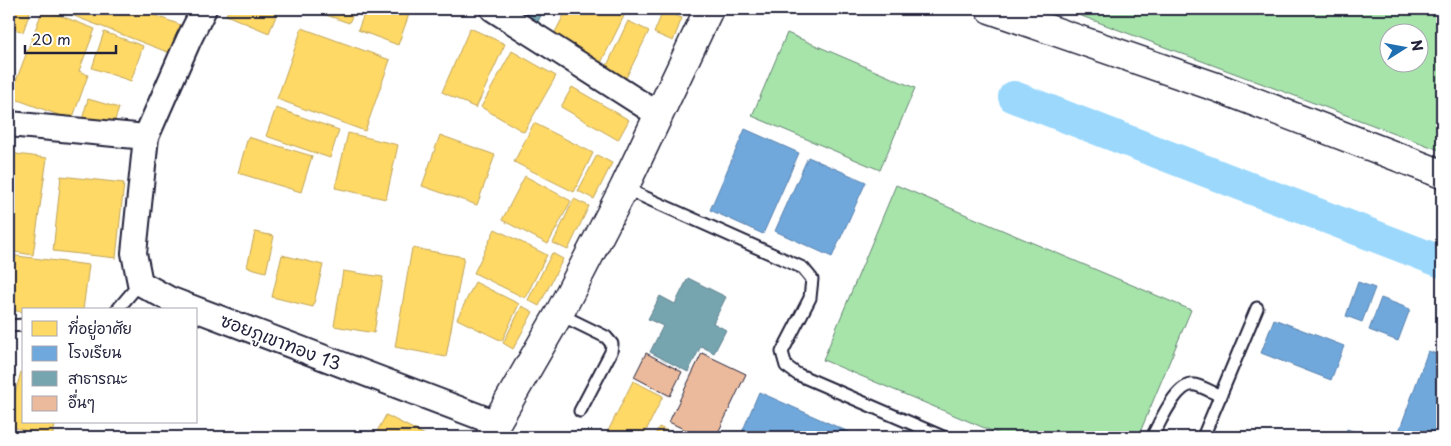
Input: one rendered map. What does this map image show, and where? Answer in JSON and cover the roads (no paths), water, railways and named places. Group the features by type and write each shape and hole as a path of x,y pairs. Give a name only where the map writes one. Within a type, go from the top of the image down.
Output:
{"street":[{"path":"140,283 134,253 146,137 188,39 204,9"},
{"path":"494,9 660,116"},
{"path":"493,430 560,314 660,116 709,9"},
{"path":"990,9 1216,88 1442,174"},
{"path":"9,124 146,137"},
{"name":"ซอยภูเขาทอง 13","path":"140,283 169,299 191,308"},
{"name":"ซอยภูเขาทอง 13","path":"198,311 493,430"}],"lane":[{"path":"624,188 804,268 812,279 810,298 782,352 786,366 796,374 943,437"},
{"path":"119,308 140,283"},
{"path":"1203,437 1256,308"},
{"path":"560,314 606,337 612,344 611,352 580,411"},
{"path":"9,326 22,325"},
{"path":"1152,437 1173,399 1182,387 1194,384 1221,396"}],"waterway":[{"path":"1014,97 1442,262"}]}
